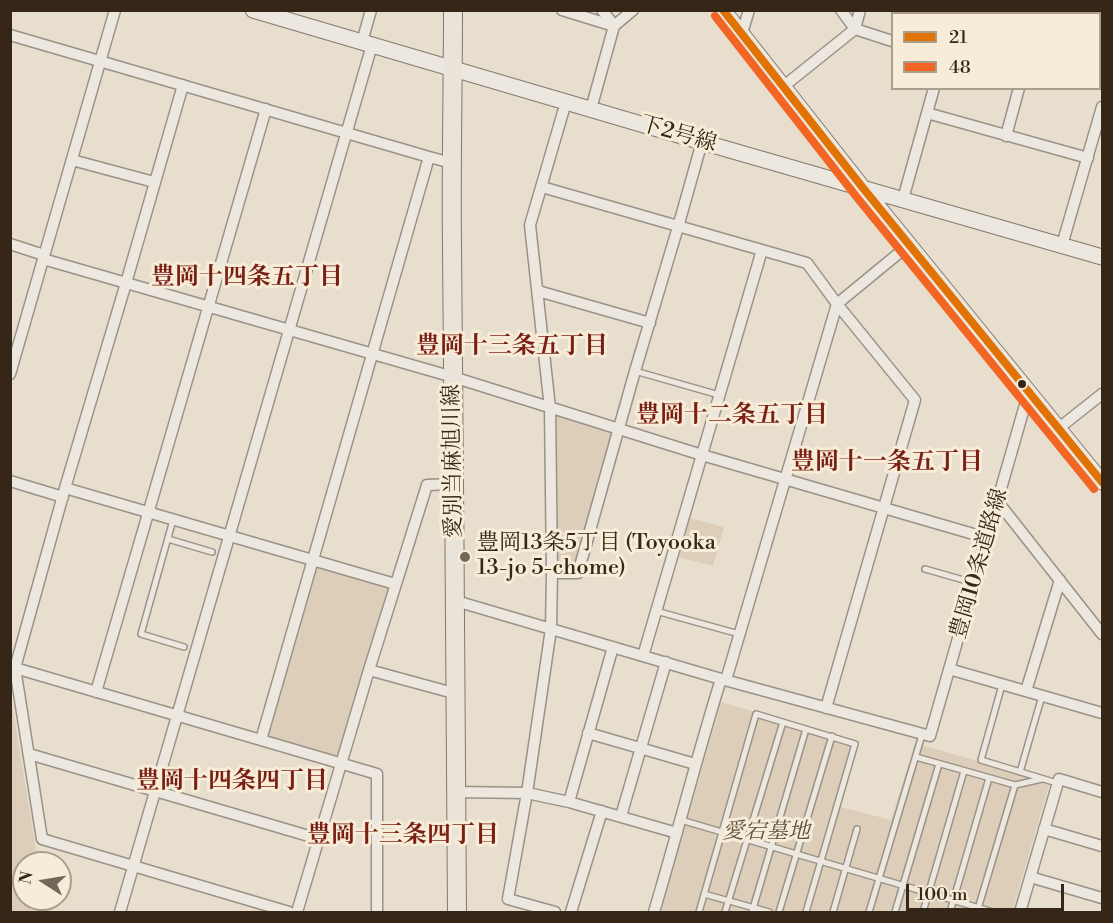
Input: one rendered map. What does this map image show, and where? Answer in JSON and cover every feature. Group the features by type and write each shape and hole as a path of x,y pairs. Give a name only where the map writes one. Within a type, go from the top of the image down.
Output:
{"main road":[{"name":"愛別当麻旭川線","path":"453,10 457,912"}],"street":[{"path":"10,374 116,10"},
{"name":"下2号線","path":"253,10 1102,257"},
{"path":"120,912 347,133 367,43 371,10"},
{"path":"562,10 614,26"},
{"path":"602,10 614,26"},
{"path":"591,109 614,26 633,10"},
{"path":"723,10 863,188 1102,482"},
{"path":"742,33 749,10"},
{"path":"841,10 855,29 891,41"},
{"path":"784,86 855,29 860,10"},
{"path":"10,35 452,163"},
{"path":"183,85 15,668 42,839 289,912"},
{"path":"903,200 933,90"},
{"path":"1006,136 1018,90"},
{"path":"555,912 508,899 527,793 551,629 550,408 530,225 566,102"},
{"path":"1062,245 1102,107"},
{"path":"96,692 267,109"},
{"path":"927,113 1088,158"},
{"path":"552,573 578,573 702,142"},
{"path":"261,740 429,157"},
{"path":"72,160 154,182"},
{"path":"542,187 807,264 915,400 826,708"},
{"path":"10,244 43,257 126,283 453,377 702,455 987,538"},
{"path":"654,912 695,764 739,634 837,304 910,244"},
{"path":"643,656 762,250"},
{"path":"538,291 650,322"},
{"name":"豊岡10条道路線","path":"926,736 949,669 1029,391"},
{"path":"1059,428 1102,394"},
{"path":"10,481 148,512 395,584"},
{"path":"297,912 427,485 455,484"},
{"path":"998,502 1102,634"},
{"path":"1026,691 1060,580"},
{"path":"456,601 926,736"},
{"path":"569,801 613,647"},
{"path":"621,816 666,662"},
{"path":"15,668 377,774 377,912"},
{"path":"949,669 1102,713"},
{"path":"369,670 457,694"},
{"path":"588,733 695,764"},
{"path":"28,754 319,839"},
{"path":"1020,912 1059,779 1102,792"},
{"path":"457,792 527,793 569,801 677,833"},
{"path":"571,912 602,811"},
{"path":"1044,830 1102,846"},
{"path":"1030,877 1102,898"}],"lane":[{"path":"635,371 719,395"},
{"path":"173,519 141,634 184,647"},
{"path":"168,539 212,552"},
{"path":"925,569 974,583"},
{"path":"656,611 739,634"},
{"path":"1002,684 981,760 1057,783"},
{"path":"1020,772 1042,696"},
{"path":"699,912 756,714 855,744 806,912"},
{"path":"725,912 783,722"},
{"path":"752,910 806,729"},
{"path":"779,912 832,736"},
{"path":"869,912 916,758 926,736"},
{"path":"916,758 1015,785 1043,779"},
{"path":"895,912 939,764"},
{"path":"923,912 964,771"},
{"path":"950,912 989,778"},
{"path":"978,910 1015,785"},
{"path":"681,820 929,893 978,910 993,912"},
{"path":"833,912 857,829"},
{"path":"704,894 752,910 769,912"}],"green space":[{"path":"550,408 619,429 578,573 552,573"},
{"path":"690,518 724,527 713,566 679,557"},
{"path":"313,560 395,584 342,764 261,740"},
{"path":"11,697 36,851 12,851 12,911 47,912 11,912"},
{"name":"愛宕墓地","path":"721,702 858,742 841,807 891,820 915,743 1050,782 1012,912 661,912"}],"transit line":[{"name":"21","path":"723,10 863,188 1102,482"},
{"name":"48","path":"715,16 855,195 1094,489"}],"place":[{"name":"豊岡13条5丁目 (Toyooka 13-jo 5-chome)","path":"465,557"}],"district":[{"name":"豊岡十四条五丁目","path":"247,278"},
{"name":"豊岡十三条五丁目","path":"512,347"},
{"name":"豊岡十二条五丁目","path":"732,416"},
{"name":"豊岡十一条五丁目","path":"887,463"},
{"name":"豊岡十四条四丁目","path":"232,782"},
{"name":"豊岡十三条四丁目","path":"403,836"}]}
